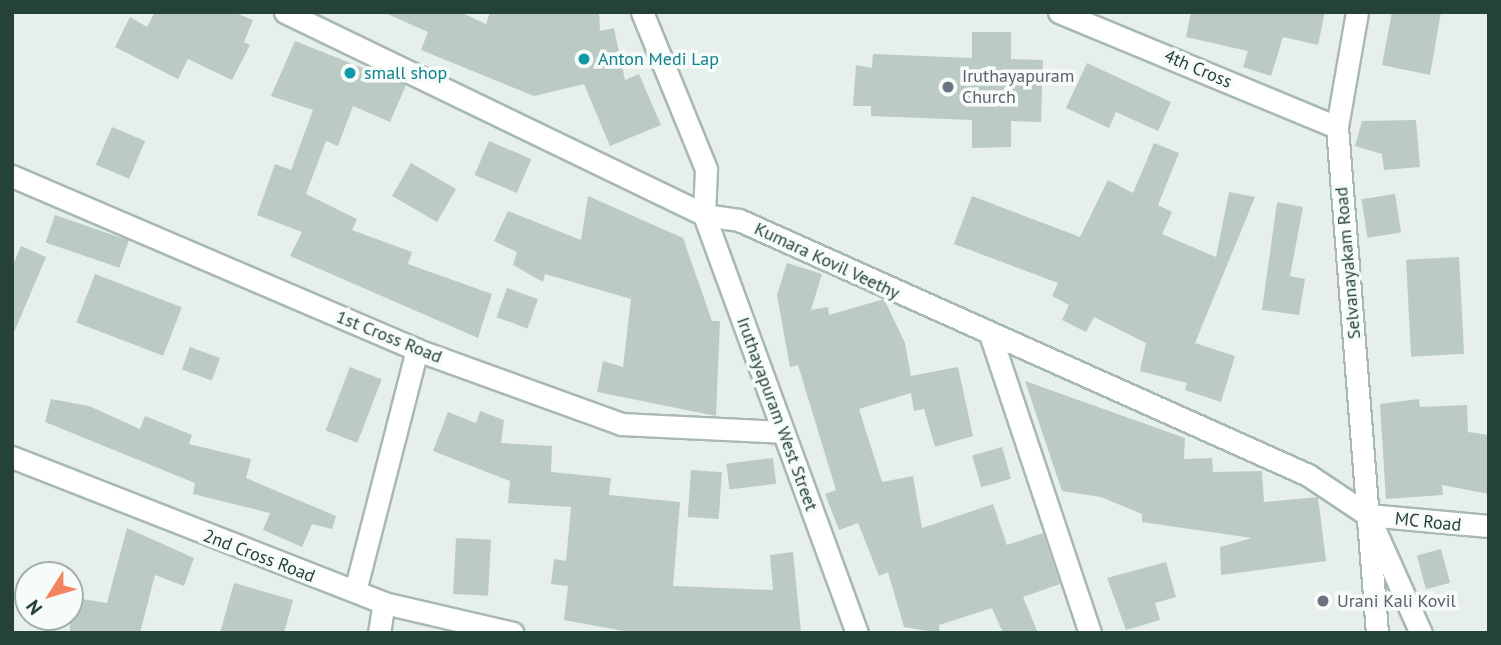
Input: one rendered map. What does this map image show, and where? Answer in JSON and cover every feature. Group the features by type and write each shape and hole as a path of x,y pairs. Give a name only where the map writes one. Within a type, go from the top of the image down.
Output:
{"street":[{"name":"Kumara Kovil Veethy","path":"285,12 991,337 1308,475 1368,515"},
{"name":"Iruthayapuram West Street","path":"642,12 706,169 706,205 782,432 857,633"},
{"name":"4th Cross","path":"1059,12 1337,127"},
{"name":"Selvanayakam Road","path":"1357,12 1337,127 1377,633"},
{"name":"1st Cross Road","path":"12,176 417,350 621,424 782,432"},
{"path":"991,337 1090,633"},
{"path":"355,591 417,350"},
{"name":"2nd Cross Road","path":"12,457 384,603 513,633"},
{"name":"Selvanayakam Road","path":"1368,515 1421,633"},
{"name":"MC Road","path":"1368,515 1489,526"},
{"path":"379,633 384,603"}],"building":[{"path":"155,12 233,12 253,20 244,42 250,45 232,80 188,59 178,79 115,47 130,17 147,27"},
{"path":"383,12 460,12 486,24 490,12 599,12 600,31 614,28 625,80 639,74 661,125 610,146 584,84 534,96 421,50 428,32"},
{"path":"1191,12 1325,12 1318,45 1283,37 1271,76 1243,67 1248,51 1186,37"},
{"path":"1392,12 1441,12 1430,75 1382,65"},
{"name":"Iruthayapuram Church","path":"972,32 1011,32 1011,59 1043,60 1041,122 1011,121 1011,147 972,148 972,120 871,116 871,106 853,106 856,65 872,68 873,54 972,58"},
{"path":"295,41 406,85 390,122 353,106 338,146 326,141 306,194 357,219 352,230 412,252 408,264 492,294 478,338 290,256 302,232 257,215 275,164 291,170 313,110 271,96"},
{"path":"1087,63 1171,102 1158,131 1116,112 1109,128 1066,108"},
{"path":"1416,120 1420,167 1384,170 1382,154 1355,146 1362,121"},
{"path":"112,127 145,141 129,179 96,165"},
{"path":"489,141 531,159 517,193 475,175"},
{"path":"1154,143 1179,153 1158,205 1172,212 1162,234 1216,257 1229,192 1255,197 1195,343 1235,356 1221,402 1185,390 1187,383 1140,371 1146,343 1094,317 1086,332 1062,320 1069,305 1052,296 1058,283 954,244 972,196 1080,237 1108,180 1133,193"},
{"path":"411,163 456,189 437,222 392,196"},
{"path":"1395,194 1401,233 1368,238 1361,199"},
{"path":"588,196 683,238 712,321 720,321 716,416 597,392 603,361 623,367 631,299 545,274 543,282 513,265 517,252 494,241 508,211 581,240"},
{"path":"1277,202 1303,207 1290,276 1305,279 1299,315 1262,310"},
{"path":"55,215 129,240 119,268 46,242"},
{"path":"21,246 46,257 12,337 12,267"},
{"path":"1459,257 1464,354 1411,357 1406,260"},
{"path":"787,263 822,274 811,310 828,307 829,315 884,299 905,343 911,376 958,367 973,436 935,447 924,409 914,411 911,393 859,409 882,482 913,476 922,528 993,504 1007,545 1043,533 1060,584 1023,597 1038,633 1003,633 992,608 939,625 940,633 904,627 888,572 879,576 858,523 839,530 825,494 836,490 798,365 790,367 777,295"},
{"path":"95,274 182,307 163,356 76,323"},
{"path":"507,288 538,299 527,328 496,317"},
{"path":"190,347 220,358 212,380 182,370"},
{"path":"350,367 382,379 357,443 326,430"},
{"path":"1025,381 1185,438 1184,459 1212,458 1213,472 1262,471 1264,502 1318,497 1326,561 1221,575 1220,547 1252,538 1142,522 1142,514 1101,497 1062,491"},
{"path":"51,399 89,406 140,429 145,416 192,435 189,444 251,459 246,478 336,516 332,529 312,524 302,547 263,530 270,513 193,494 195,483 45,422"},
{"path":"1419,399 1420,407 1467,405 1468,432 1489,435 1489,494 1442,485 1443,495 1386,499 1380,404"},
{"path":"480,411 504,420 501,443 552,446 551,472 611,478 609,495 680,502 673,586 773,590 770,555 793,552 801,633 635,633 564,620 568,586 551,584 554,559 566,561 571,507 508,503 510,481 433,451 448,412 476,423"},
{"path":"1002,447 1011,479 981,487 972,456"},
{"path":"773,458 776,484 730,490 726,464"},
{"path":"691,470 722,472 719,519 688,517"},
{"path":"127,528 194,558 184,586 155,575 140,633 70,633 84,631 84,599 107,603"},
{"path":"456,538 491,540 488,596 453,594"},
{"path":"1441,549 1450,583 1426,589 1417,555"},
{"path":"1166,562 1176,597 1155,603 1160,620 1126,630 1107,578"},
{"path":"234,583 293,600 284,633 220,633"}],"place":[{"name":"Anton Medi Lap","path":"584,59"},
{"name":"small shop","path":"350,73"},
{"name":"Iruthayapuram Church","path":"948,87"},
{"name":"Urani Kali Kovil","path":"1323,601"}]}
